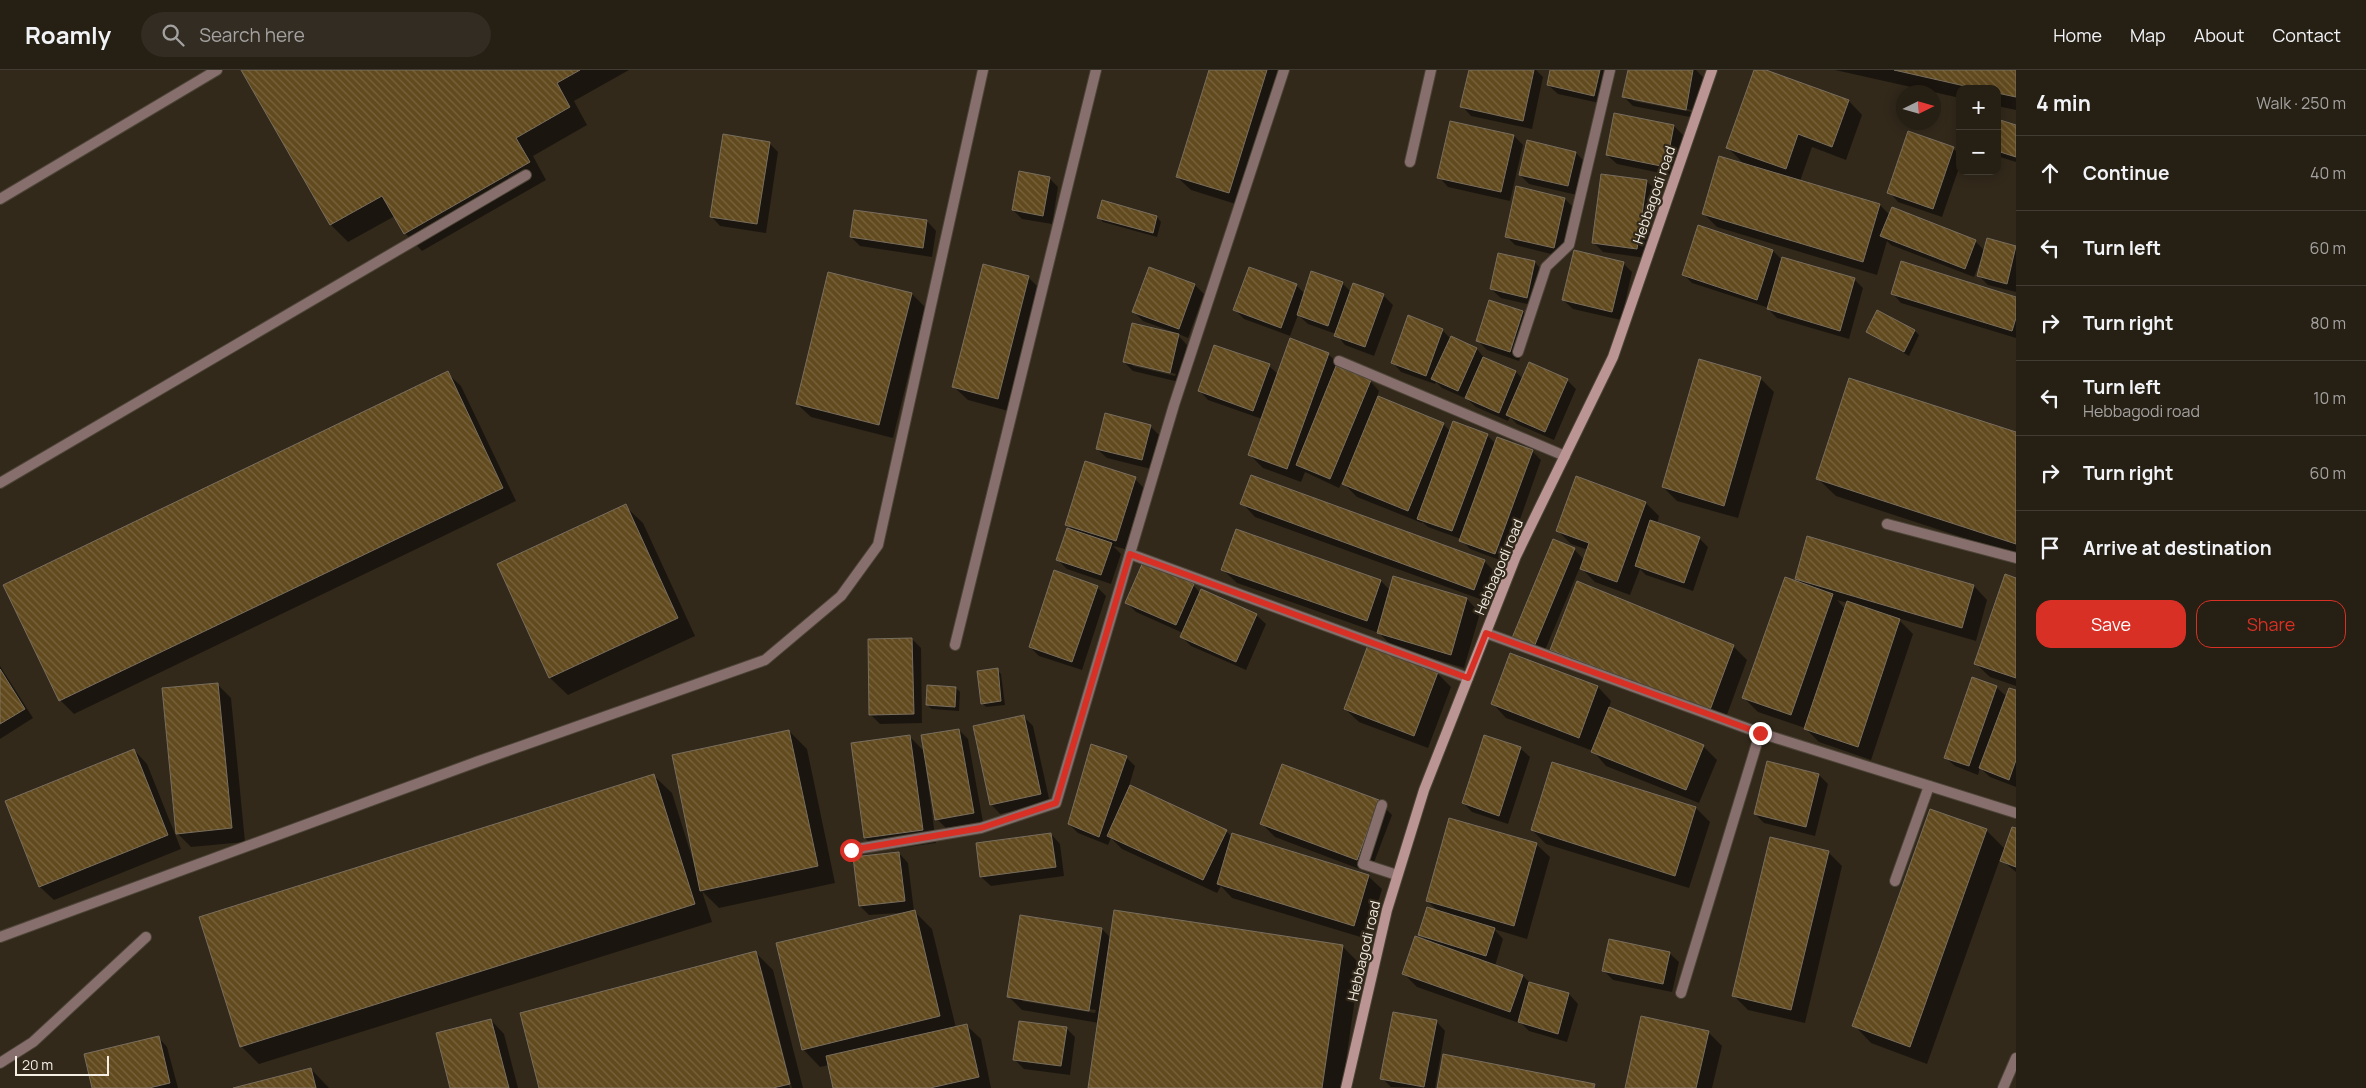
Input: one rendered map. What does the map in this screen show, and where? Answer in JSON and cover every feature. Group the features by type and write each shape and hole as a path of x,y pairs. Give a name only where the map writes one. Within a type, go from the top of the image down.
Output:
{"street":[{"path":"0,199 217,70"},
{"path":"0,937 479,761 765,660 841,596 878,545 983,70"},
{"path":"955,645 1096,70"},
{"path":"851,850 981,828 1056,803 1174,405 1284,70"},
{"path":"1410,162 1431,70"},
{"path":"1518,352 1546,267 1569,245 1610,70"},
{"name":"Hebbagodi road","path":"1346,1088 1387,910 1424,790 1516,556 1613,356 1712,70"},
{"path":"0,484 526,175"},
{"path":"1339,361 1565,456"},
{"path":"1887,524 2016,558"},
{"path":"1130,554 1468,678"},
{"path":"1486,633 1760,733 2016,813"},
{"path":"1681,993 1760,733"},
{"path":"1895,880 1929,786"},
{"path":"1382,805 1363,864 1397,875"},
{"path":"0,1063 33,1042 146,937"},
{"path":"2003,1088 2016,1058"}],"building":[{"path":"241,70 580,70 557,83 570,107 516,138 530,162 404,234 382,196 330,225"},
{"path":"1209,70 1267,70 1229,193 1176,177"},
{"path":"1469,70 1534,70 1523,121 1460,107"},
{"path":"1550,70 1600,70 1594,96 1547,85"},
{"path":"1628,70 1693,70 1686,110 1622,97"},
{"path":"1754,70 1766,70 1849,100 1832,147 1798,134 1786,169 1726,148"},
{"path":"1894,70 2016,70 2016,97 2001,94 2001,85 1960,85"},
{"path":"1614,113 1674,125 1666,167 1606,155"},
{"path":"2001,120 2016,125 2016,157 2001,152"},
{"path":"1450,121 1514,135 1501,192 1437,178"},
{"path":"1908,131 1954,147 1933,209 1887,193"},
{"path":"723,134 770,142 757,224 710,217"},
{"path":"1527,140 1576,152 1568,186 1519,175"},
{"path":"1719,156 1880,204 1863,262 1702,214"},
{"path":"1019,171 1050,177 1043,216 1012,210"},
{"path":"1601,174 1647,180 1637,249 1592,243"},
{"path":"1516,186 1565,198 1554,248 1505,237"},
{"path":"1102,200 1157,216 1153,233 1097,218"},
{"path":"1892,207 1976,240 1965,269 1880,236"},
{"path":"854,210 927,220 923,248 850,237"},
{"path":"1698,225 1773,250 1757,300 1682,275"},
{"path":"1987,238 2016,246 2007,284 1977,276"},
{"path":"1574,250 1624,262 1612,312 1562,300"},
{"path":"1498,253 1535,261 1527,298 1490,289"},
{"path":"1782,257 1855,278 1840,331 1767,309"},
{"path":"1901,261 2016,297 2016,318 2012,331 1891,294"},
{"path":"983,264 1029,276 998,399 952,387"},
{"path":"1149,267 1195,284 1179,329 1132,312"},
{"path":"1249,267 1297,284 1281,328 1233,310"},
{"path":"1311,271 1343,282 1328,326 1297,315"},
{"path":"828,272 912,293 879,425 796,404"},
{"path":"1353,283 1384,294 1365,347 1334,336"},
{"path":"1489,300 1523,311 1510,352 1476,341"},
{"path":"1877,310 1915,330 1904,352 1866,332"},
{"path":"1408,315 1443,329 1426,376 1391,363"},
{"path":"1132,323 1179,334 1170,373 1123,362"},
{"path":"1451,336 1477,348 1458,391 1431,379"},
{"path":"1290,338 1329,353 1287,469 1248,455"},
{"path":"1214,345 1270,364 1253,411 1198,391"},
{"path":"1483,357 1516,371 1499,413 1465,398"},
{"path":"1699,359 1761,377 1724,506 1662,487"},
{"path":"1529,362 1568,379 1545,432 1506,415"},
{"path":"1336,366 1371,380 1330,479 1296,465"},
{"path":"448,371 503,488 59,701 3,585"},
{"path":"1849,378 2016,432 2016,544 1816,479"},
{"path":"1378,396 1444,423 1408,511 1342,484"},
{"path":"1105,413 1151,425 1142,460 1096,449"},
{"path":"1453,421 1488,434 1452,531 1417,519"},
{"path":"1497,437 1533,450 1495,554 1459,541"},
{"path":"1085,461 1136,477 1116,541 1065,525"},
{"path":"1251,475 1485,560 1474,590 1240,504"},
{"path":"1576,476 1646,502 1617,582 1580,569 1589,543 1556,531"},
{"path":"626,504 678,618 549,678 497,564"},
{"path":"1650,520 1700,537 1684,583 1635,566"},
{"path":"1067,528 1112,543 1101,575 1056,560"},
{"path":"1236,529 1381,580 1367,621 1221,570"},
{"path":"1807,536 1974,585 1962,628 1795,579"},
{"path":"1553,539 1575,548 1534,647 1512,638"},
{"path":"1143,562 1194,584 1176,625 1125,603"},
{"path":"1054,570 1098,586 1072,662 1029,647"},
{"path":"2005,574 2016,578 2016,678 1974,664"},
{"path":"1393,576 1467,598 1451,655 1377,633"},
{"path":"1785,577 1833,594 1791,715 1742,698"},
{"path":"1577,581 1734,645 1710,710 1550,650"},
{"path":"1201,589 1257,614 1236,662 1180,637"},
{"path":"1847,601 1900,619 1858,747 1804,729"},
{"path":"912,638 914,714 869,715 868,639"},
{"path":"1368,645 1438,672 1414,736 1344,709"},
{"path":"1510,653 1598,686 1579,738 1491,704"},
{"path":"998,668 1001,701 981,704 977,671"},
{"path":"0,669 25,709 0,724"},
{"path":"1972,677 1997,686 1969,766 1944,758"},
{"path":"218,683 232,828 176,834 162,688"},
{"path":"927,685 956,687 955,707 926,705"},
{"path":"2009,688 2016,690 2016,760 2009,780 1979,768"},
{"path":"1609,707 1704,745 1686,790 1591,752"},
{"path":"1024,715 1041,794 990,805 973,726"},
{"path":"959,729 974,813 935,820 921,735"},
{"path":"789,730 818,866 700,891 672,755"},
{"path":"910,735 923,830 864,838 851,743"},
{"path":"1484,735 1521,747 1499,816 1462,803"},
{"path":"1091,744 1127,756 1099,837 1068,824"},
{"path":"134,749 168,835 39,887 5,801"},
{"path":"1767,761 1819,774 1806,827 1754,814"},
{"path":"1552,762 1696,807 1675,876 1531,830"},
{"path":"1282,764 1379,800 1357,860 1260,824"},
{"path":"654,774 695,904 240,1047 199,917"},
{"path":"1130,785 1227,830 1203,880 1107,836"},
{"path":"1930,809 1987,829 1910,1047 1852,1026"},
{"path":"1449,818 1537,843 1514,926 1426,901"},
{"path":"2012,827 2016,828 2016,867 2000,861"},
{"path":"1051,833 1056,867 980,877 976,843"},
{"path":"1232,833 1369,875 1354,926 1217,884"},
{"path":"1770,837 1829,851 1791,1010 1732,996"},
{"path":"899,852 905,901 859,906 853,857"},
{"path":"1427,907 1495,928 1486,956 1418,935"},
{"path":"915,910 940,1016 802,1050 776,943"},
{"path":"1114,910 1343,945 1322,1088 1088,1088"},
{"path":"1020,915 1102,928 1089,1011 1007,997"},
{"path":"1415,936 1523,975 1510,1012 1402,974"},
{"path":"1609,939 1670,952 1663,984 1602,971"},
{"path":"756,951 790,1084 773,1088 539,1088 520,1013"},
{"path":"1529,982 1569,993 1558,1034 1518,1022"},
{"path":"1393,1012 1437,1020 1424,1087 1380,1079"},
{"path":"1641,1016 1709,1031 1696,1088 1625,1088"},
{"path":"491,1019 509,1088 450,1088 436,1033"},
{"path":"1019,1021 1067,1027 1061,1066 1013,1060"},
{"path":"967,1024 979,1077 930,1088 833,1088 826,1056"},
{"path":"159,1036 170,1083 149,1088 92,1088 84,1054"},
{"path":"1443,1054 1595,1084 1594,1088 1437,1088"},
{"path":"311,1068 316,1088 233,1088"}],"route":[{"path":"851,850 981,828 1056,803 1130,554 1468,678 1486,633 1760,733"}]}
